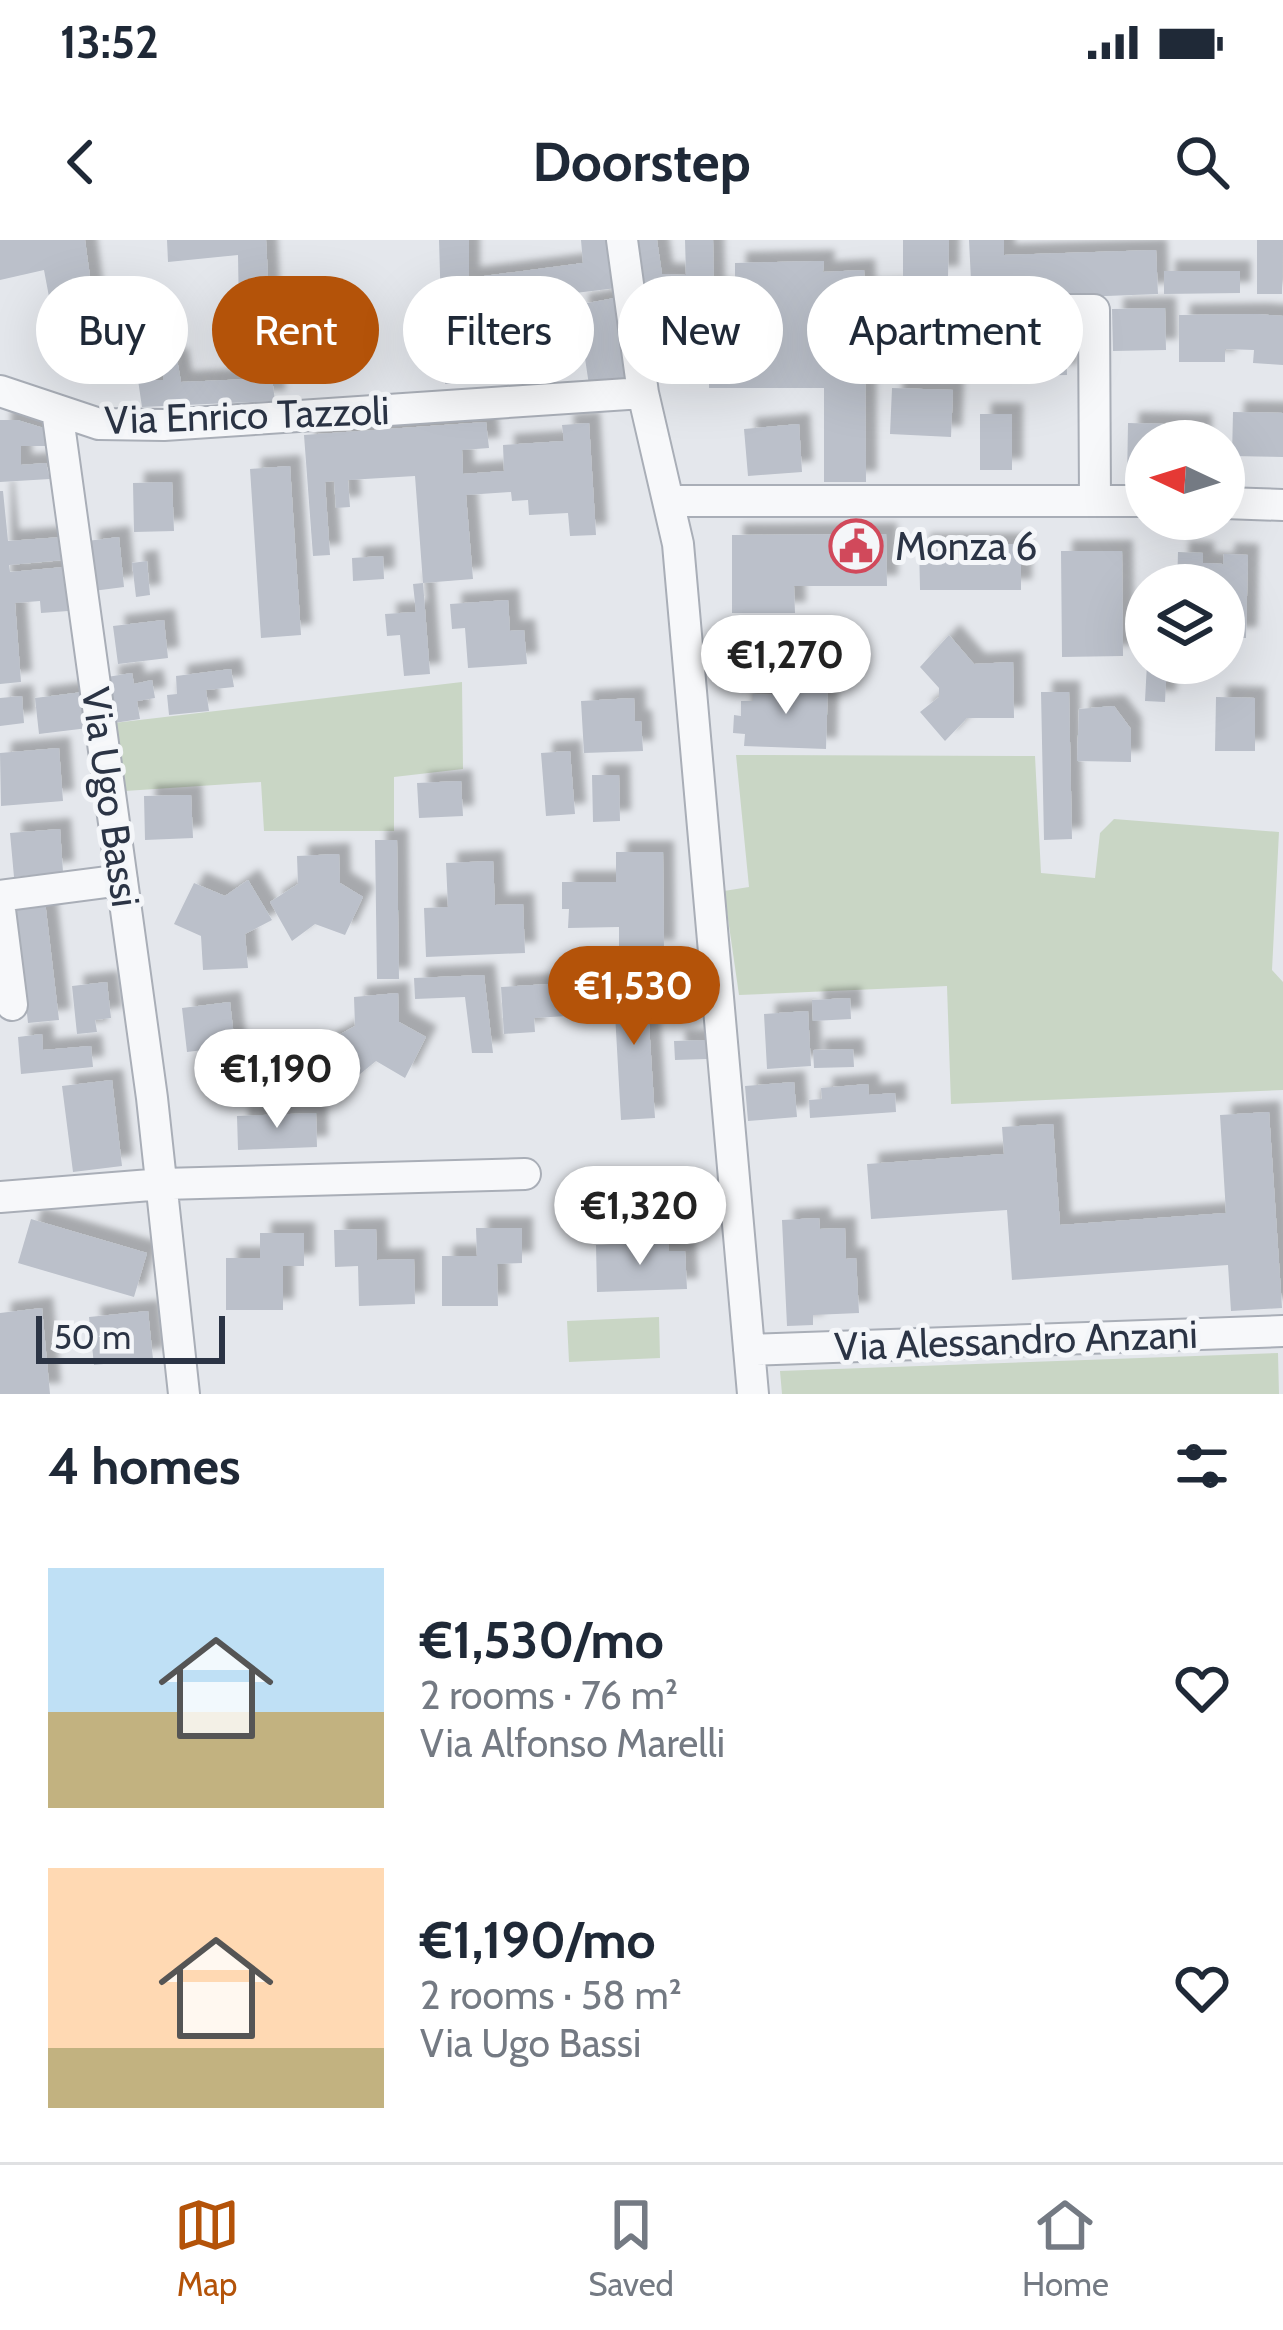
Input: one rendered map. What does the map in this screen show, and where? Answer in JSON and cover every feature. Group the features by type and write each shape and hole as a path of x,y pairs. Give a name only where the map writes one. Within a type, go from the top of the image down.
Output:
{"street":[{"path":"622,240 643,393 669,501 683,596 753,1394"},
{"path":"1083,310 1094,310 1095,500"},
{"name":"Via Enrico Tazzoli","path":"0,391 99,424 164,425 643,393"},
{"name":"Via Ugo Bassi","path":"57,410 164,1184 184,1394"},
{"path":"669,501 1125,501"},
{"path":"1245,504 1283,505"},
{"path":"0,896 122,880"},
{"path":"0,910 11,1005"},
{"path":"0,1197 164,1184 525,1174"},
{"name":"Via Alessandro Anzani","path":"748,1350 1283,1331"}],"green space":[{"path":"462,682 463,769 394,777 394,831 264,831 261,782 125,791 114,723"},
{"path":"736,755 1035,756 1041,873 1095,878 1100,833 1114,819 1279,832 1272,970 1283,982 1283,1090 951,1104 947,986 739,995 724,891 749,887"},
{"path":"659,1317 660,1358 569,1362 567,1321"},
{"path":"1278,1353 1279,1394 782,1394 780,1371"}],"building":[{"path":"0,240 85,240 90,276 45,276 44,270 0,280"},
{"path":"167,240 266,240 268,276 238,276 238,255 168,262"},
{"path":"439,240 469,240 469,276 440,276"},
{"path":"581,240 610,240 617,288 594,291 594,276 484,276 583,263"},
{"path":"632,240 657,240 662,274 686,275 685,240 713,240 714,276 637,276"},
{"path":"903,240 949,240 948,276 903,276"},
{"path":"969,240 1004,240 1004,255 1156,250 1158,294 1083,297 1083,276 971,276"},
{"path":"1257,240 1283,240 1282,294 1257,294"},
{"path":"824,261 823,272 864,270 864,276 807,276 807,384 865,384 866,482 824,482 824,388 709,388 709,384 783,384 783,276 735,276 735,263"},
{"path":"1164,271 1240,271 1240,293 1164,294"},
{"path":"618,297 618,384 589,385 594,384 594,302"},
{"path":"1165,308 1166,350 1113,351 1112,309"},
{"path":"1179,315 1283,316 1283,365 1253,363 1254,350 1225,349 1225,362 1179,362"},
{"path":"139,384 273,384 275,401 142,407"},
{"path":"892,388 953,390 951,437 890,434"},
{"path":"1233,412 1283,413 1283,457 1245,456 1245,420 1233,420"},
{"path":"980,414 1012,414 1012,470 980,470"},
{"path":"0,420 47,429 49,446 21,446 21,465 46,463 50,479 0,482"},
{"path":"486,422 489,448 462,450 463,474 504,471 503,445 564,441 562,425 589,423 596,535 570,536 568,513 529,515 528,500 512,501 511,492 466,495 473,579 423,583 415,476 348,480 350,507 336,508 334,481 325,482 330,555 313,556 304,435"},
{"path":"799,424 802,472 748,476 744,429"},
{"path":"290,466 301,635 261,638 250,469"},
{"path":"172,482 174,531 134,532 133,483"},
{"path":"0,491 8,541 62,537 64,560 9,565 10,572 64,567 68,611 41,613 40,601 15,603 21,682 0,684"},
{"path":"886,534 887,586 794,586 795,613 732,613 732,535"},
{"path":"119,537 124,587 93,591 87,541"},
{"path":"919,544 1021,544 1021,590 920,590"},
{"path":"1061,551 1122,551 1123,656 1062,657"},
{"path":"1178,552 1203,553 1203,563 1223,564 1178,564"},
{"path":"1224,554 1248,555 1246,638 1245,564 1223,564"},
{"path":"383,556 384,579 353,581 352,558"},
{"path":"147,561 150,595 136,597 132,563"},
{"path":"423,583 430,674 404,676 400,635 387,636 385,614 416,612 413,584"},
{"path":"508,600 510,631 524,630 527,664 468,668 465,628 452,629 450,604"},
{"path":"164,620 168,658 118,664 113,626"},
{"path":"949,635 974,664 1013,662 1014,718 967,718 945,741 920,712 939,697 939,688 920,667"},
{"path":"231,669 234,687 206,690 209,711 169,715 167,695 177,694 176,676"},
{"path":"132,673 134,684 152,680 155,698 137,701 140,719 114,723 107,677"},
{"path":"790,680 828,681 826,749 744,746 745,734 733,733 734,715 741,716 741,701 753,701 753,694 780,695 780,684 790,685"},
{"path":"1146,684 1166,684 1165,702 1145,701"},
{"path":"83,692 88,728 39,734 35,698"},
{"path":"1041,692 1069,692 1072,839 1044,840"},
{"path":"22,696 24,723 0,726 0,698"},
{"path":"1216,697 1255,698 1255,751 1215,751"},
{"path":"634,698 643,751 584,753 581,701"},
{"path":"1114,706 1131,729 1131,762 1077,761 1079,709"},
{"path":"59,748 63,801 1,806 0,753"},
{"path":"570,751 575,814 546,816 541,753"},
{"path":"592,775 619,775 620,821 593,822"},
{"path":"461,781 463,816 419,818 417,783"},
{"path":"191,795 193,838 145,840 144,796"},
{"path":"60,829 63,872 14,877 10,833"},
{"path":"375,840 397,840 399,979 377,979"},
{"path":"616,852 663,852 664,951 619,952 619,927 568,928 562,882 616,882"},
{"path":"339,854 340,883 363,897 345,935 315,924 292,941 270,902 298,884 297,856"},
{"path":"493,861 495,905 523,904 525,953 426,957 424,908 448,907 446,863"},
{"path":"248,880 272,920 245,934 248,968 203,970 201,936 174,924 194,883 225,896"},
{"path":"45,901 59,1020 28,1023 15,904"},
{"path":"484,975 493,1053 472,1053 465,997 415,999 414,978"},
{"path":"646,976 655,1118 621,1120 613,978"},
{"path":"708,977 709,1001 663,1003 662,978"},
{"path":"107,982 111,1018 95,1020 97,1032 77,1034 72,986"},
{"path":"565,983 567,1016 534,1018 535,1032 504,1034 501,987"},
{"path":"398,993 399,1022 426,1037 405,1078 376,1061 349,1083 324,1043 355,1026 354,997"},
{"path":"850,998 851,1019 813,1021 812,1000"},
{"path":"230,1002 235,1046 187,1052 182,1008"},
{"path":"808,1011 811,1066 767,1069 764,1014"},
{"path":"42,1034 43,1050 91,1046 93,1067 21,1074 18,1037"},
{"path":"706,1040 707,1059 675,1060 674,1041"},
{"path":"853,1049 854,1067 814,1068 813,1050"},
{"path":"112,1080 122,1166 73,1172 62,1086"},
{"path":"794,1082 797,1117 748,1121 745,1086"},
{"path":"868,1084 869,1095 895,1093 896,1112 810,1118 809,1100 822,1099 821,1088"},
{"path":"1269,1112 1282,1308 1231,1311 1228,1265 1012,1280 1007,1210 871,1219 867,1164 1004,1154 1002,1127 1053,1124 1060,1225 1226,1213 1220,1115"},
{"path":"316,1113 317,1147 238,1150 237,1116"},
{"path":"819,1218 820,1229 845,1228 846,1259 856,1258 859,1313 813,1315 813,1325 787,1326 782,1220"},
{"path":"31,1219 147,1253 134,1297 18,1263"},
{"path":"476,1228 522,1228 522,1263 497,1264 498,1306 442,1306 442,1256 477,1256"},
{"path":"376,1229 377,1260 414,1259 415,1304 359,1306 358,1266 335,1267 334,1230"},
{"path":"260,1233 304,1233 304,1266 283,1266 283,1310 226,1310 226,1258 260,1258"},
{"path":"668,1243 669,1251 685,1251 687,1289 597,1292 596,1245"},
{"path":"42,1308 50,1394 0,1394 0,1313"},
{"path":"148,1311 153,1359 94,1365 89,1317"}],"place":[{"name":"Monza 6","path":"856,546"}]}
